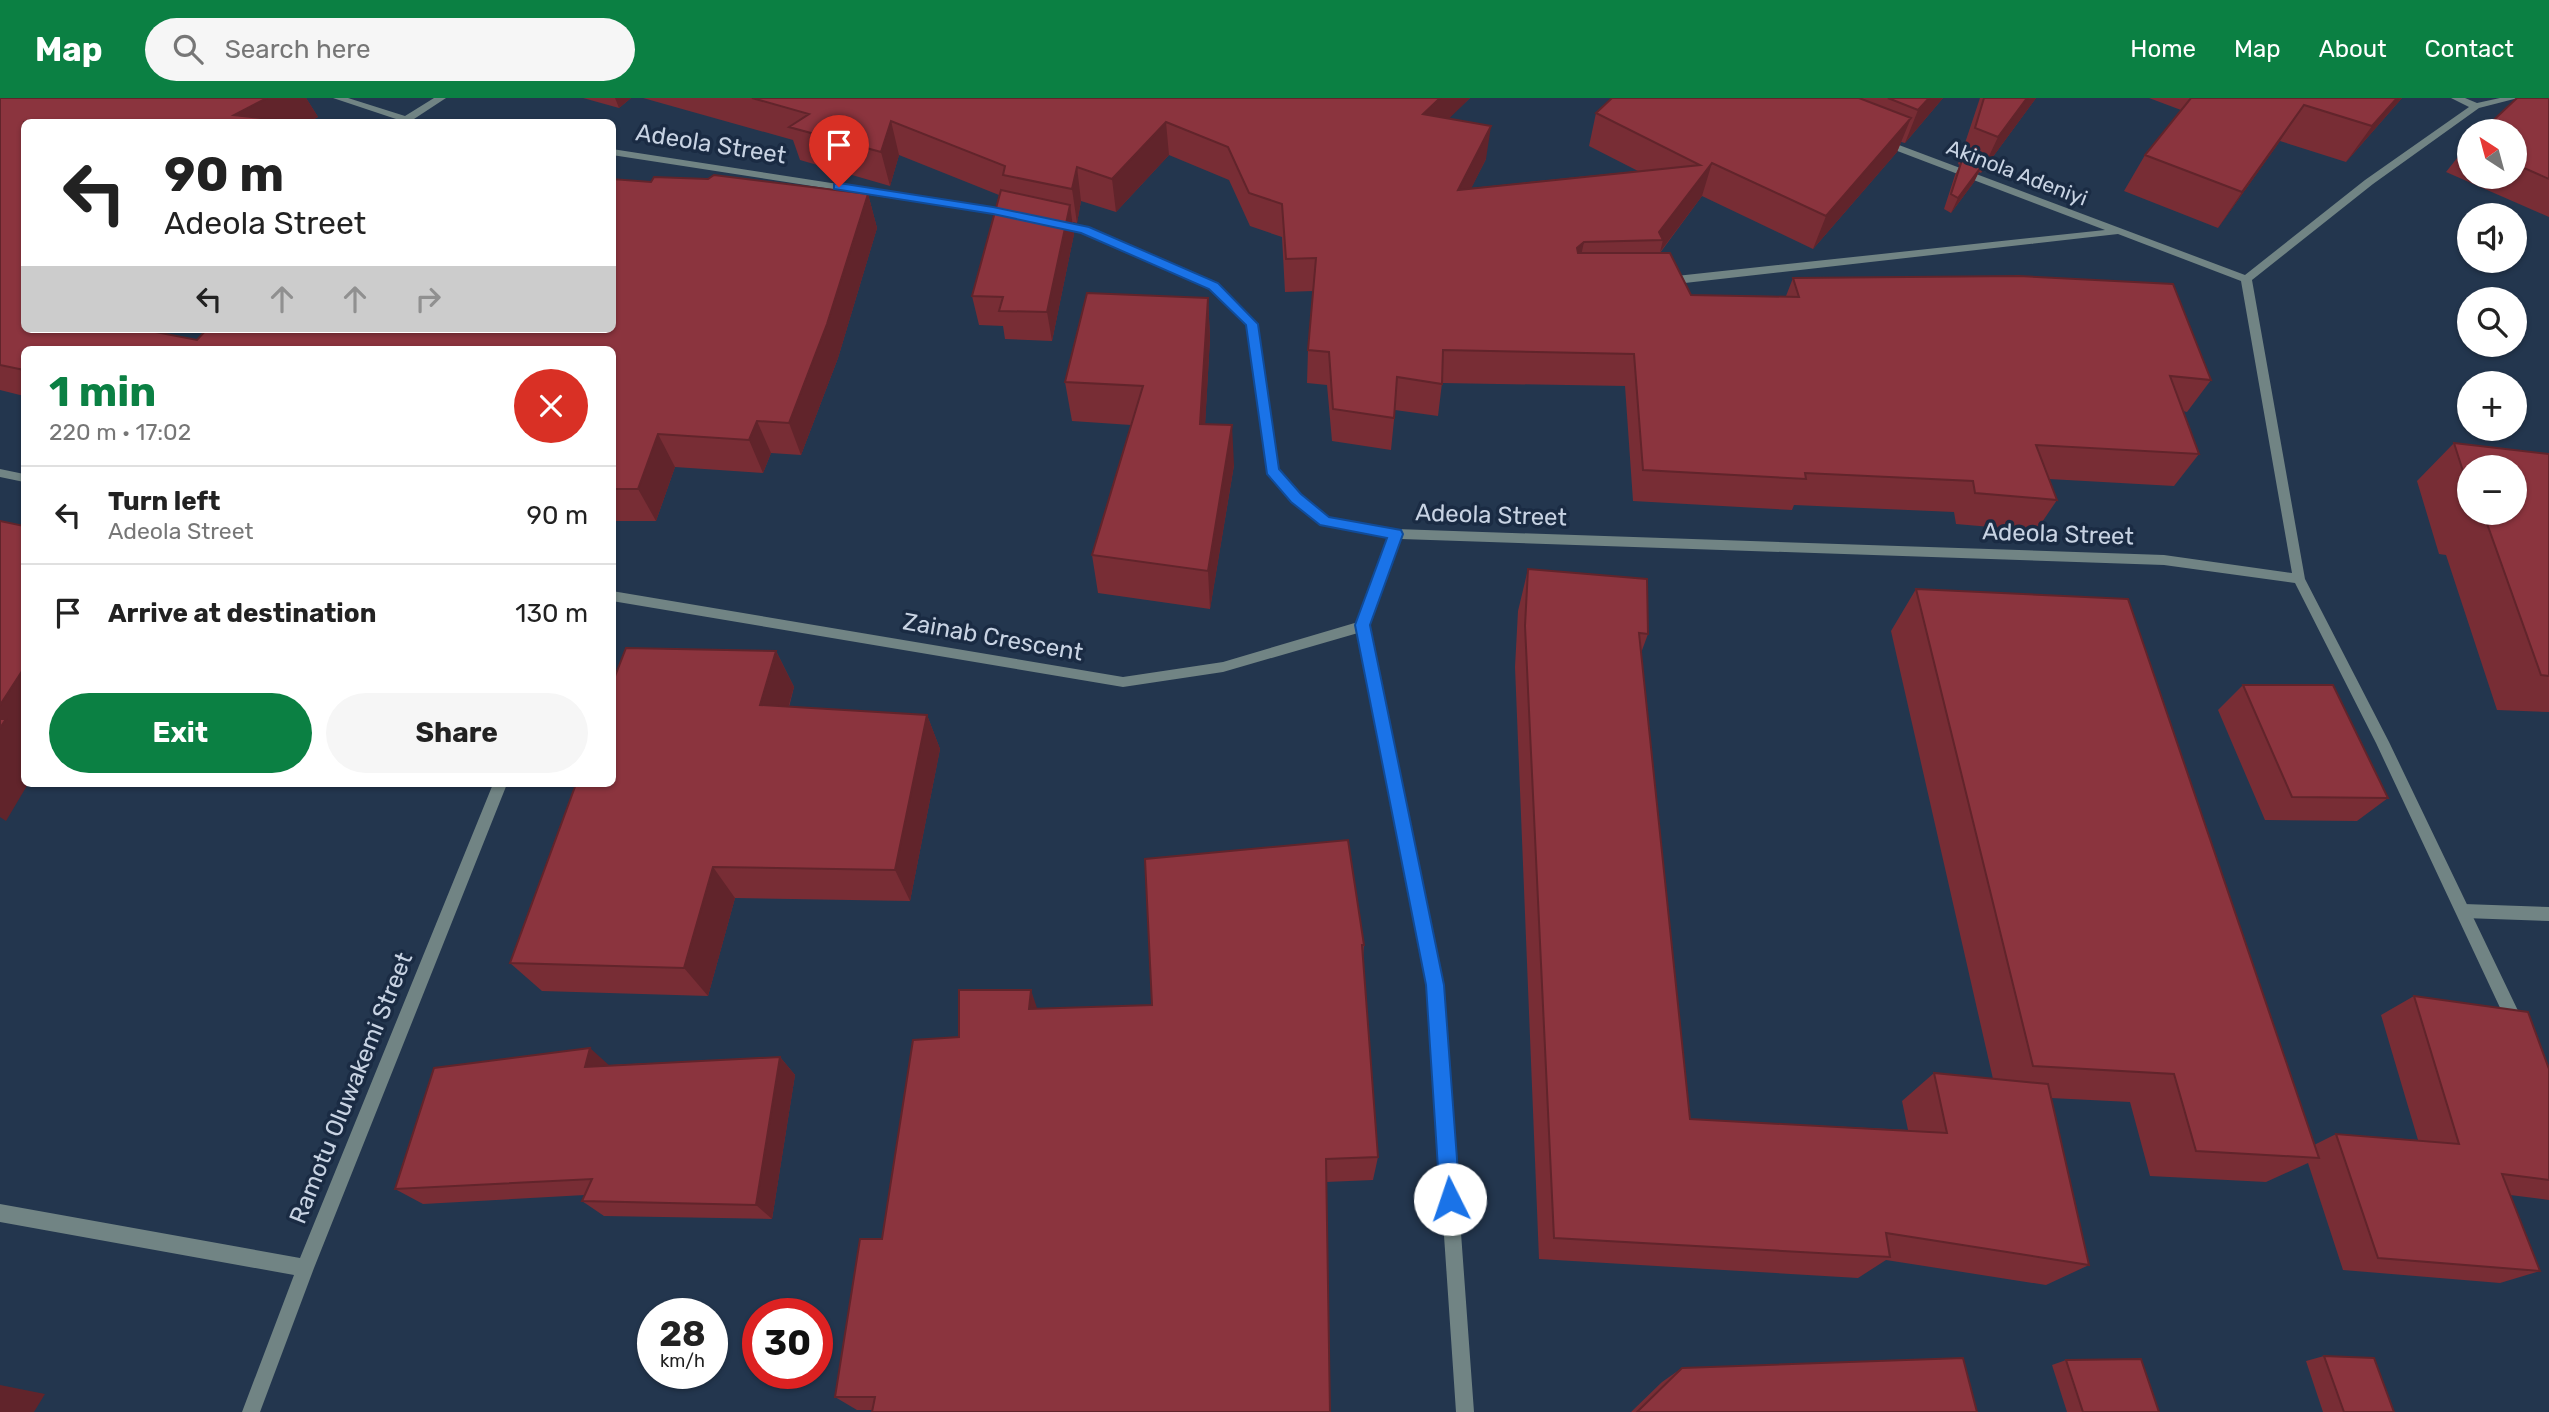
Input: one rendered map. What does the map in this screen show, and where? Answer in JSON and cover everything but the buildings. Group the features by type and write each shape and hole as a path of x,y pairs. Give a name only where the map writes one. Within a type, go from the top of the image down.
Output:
{"street":[{"path":"338,98 399,119"},
{"path":"412,119 441,98"},
{"path":"2456,98 2476,106"},
{"path":"2513,98 2476,106 2369,182 2246,279 2299,579 2464,911 2521,1033"},
{"name":"Akinola Adeniyi","path":"1868,136 2114,232 2246,279"},
{"name":"Adeola Street","path":"616,153 1019,216"},
{"name":"Adeola Street","path":"1045,221 1085,230 1213,286 1252,324 1272,470 1296,498 1325,521 1396,534 2164,560 2299,579"},
{"path":"1657,282 1716,278 2114,232"},
{"path":"0,473 21,477"},
{"path":"1396,534 1363,625 1435,985 1465,1412"},
{"name":"Zainab Crescent","path":"616,597 1123,682 1223,667 1363,625"},
{"name":"Ramotu Oluwakemi Street","path":"251,1412 305,1268 499,787"},
{"path":"2464,911 2549,914"},
{"path":"0,1213 305,1268"}],"route":[{"path":"839,187 993,210 1085,230 1181,269 1213,286 1252,324 1272,470 1296,498 1325,521 1396,534 1363,625 1435,985 1450,1199"}]}
